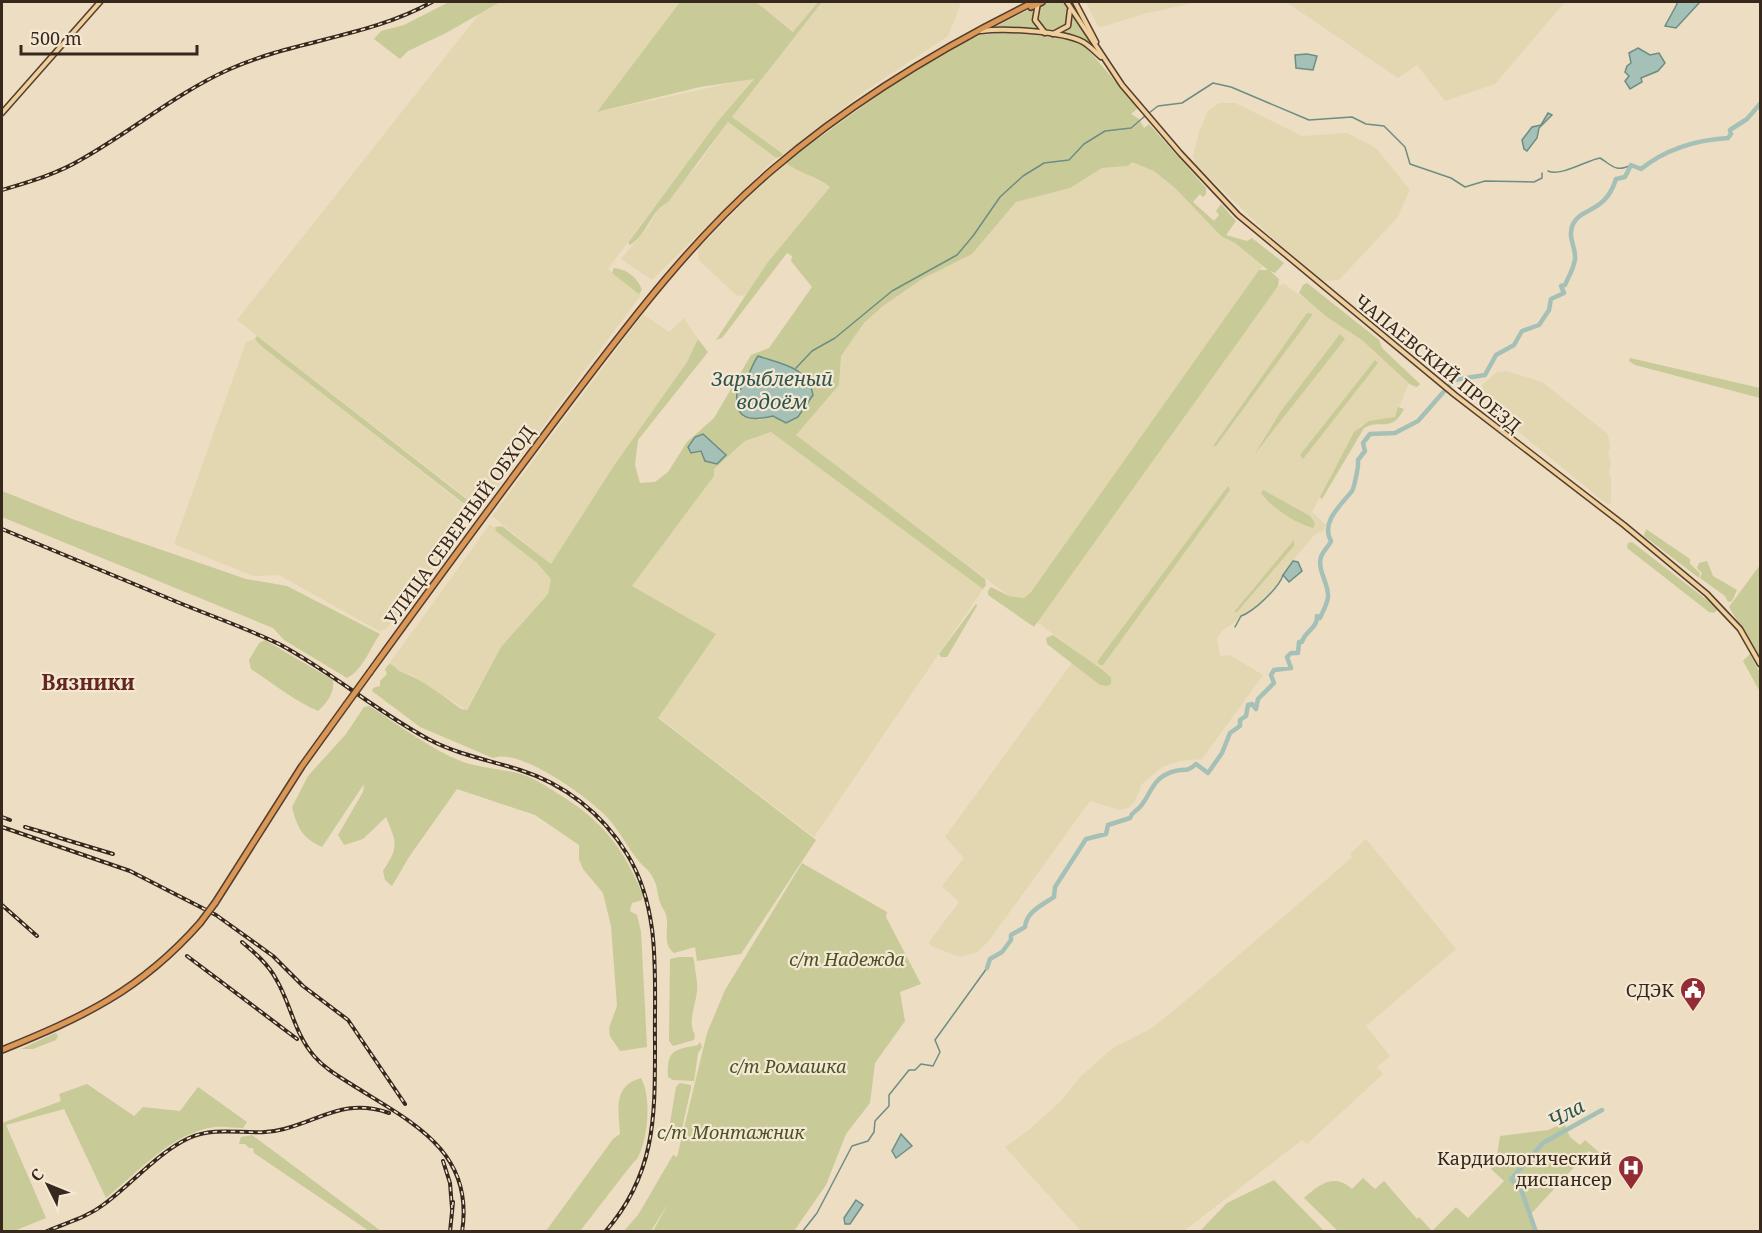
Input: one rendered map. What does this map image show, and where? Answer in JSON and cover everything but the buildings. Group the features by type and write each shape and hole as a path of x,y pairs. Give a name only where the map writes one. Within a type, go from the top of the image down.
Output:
{"highway":[{"name":"УЛИЦА СЕВЕРНЫЙ ОБХОД","path":"2,1050 90,1012 131,987 159,966 200,923 346,705 556,419 633,317 683,258 753,187 819,131 900,74 969,34 1038,2"}],"main road":[{"path":"2,113 100,2"},
{"path":"1038,2 1035,15 1036,24 1049,34 1063,31 1070,22 1067,2"},
{"path":"1067,2 1141,108"},
{"name":"ЧАПАЕВСКИЙ ПРОЕЗД","path":"1067,2 1122,85 1212,189 1255,231 1455,395 1624,525 1707,594 1740,629 1761,664"},
{"path":"1075,2 1097,46"},
{"path":"986,28 1049,34 1079,40 1090,46 1122,85"}],"shaded area":[{"path":"500,2 680,2 598,112 754,78 718,121 608,269 641,295 481,509 237,320 480,13"},
{"path":"756,2 818,2 794,32"},
{"path":"822,2 959,2 960,6 948,36 865,91 782,156 782,152 732,117"},
{"path":"1086,2 1198,2 1143,14 1102,27 1098,26"},
{"path":"1286,2 1565,2 1495,84 1445,101 1417,65 1398,78"},
{"path":"1219,103 1235,103 1302,136 1347,133 1376,148 1410,190 1397,218 1339,280 1323,281 1266,232 1197,166 1193,156 1199,132 1208,111"},
{"path":"728,122 776,158 652,280 621,259 648,227 661,205 697,166"},
{"path":"1132,161 1154,171 1175,188 1221,236 1235,243 1263,266 1031,592 1024,598 1009,596 795,435 839,385 841,356 864,323 883,306 922,279 972,254 1016,202 1070,188 1102,168 1128,166"},
{"path":"786,163 830,187 768,262 746,295 737,296 699,260 698,249"},
{"path":"1284,284 1362,340 1409,383 1395,417 1361,425 1349,441 1312,512 1326,525 1324,530 1314,535 1283,573 1278,584 1250,611 1222,631 1217,639 1220,656 1230,655 1263,675 1202,759 1179,761 1162,767 1142,784 1135,801 1128,808 1119,810 1090,801 988,942 977,952 960,957 931,946 929,942 959,902 942,886 964,858 945,837 1079,653 1037,622 1278,286"},
{"path":"643,314 669,332 684,318 698,339 687,362 613,467 551,564 492,516"},
{"path":"255,339 473,512 386,629 379,631 279,575 253,576 174,544 246,342"},
{"path":"1507,371 1542,382 1608,434 1611,503 1608,504 1599,498 1498,415 1483,392 1482,385 1497,372"},
{"path":"771,432 983,589 814,837 658,717 716,634 632,586 714,476 714,469 745,441"},
{"path":"490,524 537,563 551,579 548,594 501,647 466,710 412,675 400,672 389,664"},
{"path":"1366,839 1456,949 1366,1026 1390,1056 1377,1067 1383,1074 1307,1144 1302,1140 1184,1231 1081,1231 1005,1147 1030,1129 1062,1100 1080,1077 1113,1048 1152,1028 1190,997 1352,857 1350,854"}],"green space":[{"path":"449,2 500,2 446,33 408,51 400,59 374,39 381,31 404,25"},
{"path":"680,2 756,2 793,32 818,2 822,2 732,117 782,153 782,156 776,158 728,122 668,202 657,211 641,235 630,245 628,243 718,121 754,79 700,87 597,112"},
{"path":"1046,2 1064,2 1069,13 1067,25 1056,33 1043,30 1037,21 1037,10"},
{"path":"1034,7 1033,19 1039,32 993,28"},
{"path":"1072,13 1099,54 1090,45 1059,35 1071,23"},
{"path":"1011,32 1073,40 1085,46 1138,108 1131,114 1139,119 1144,128 1149,124 1206,188 1206,194 1203,197 1200,194 1193,202 1214,221 1219,215 1216,211 1221,204 1236,221 1226,235 1247,241 1252,238 1284,263 1275,273 1270,271 1279,279 1278,286 1034,627 988,595 988,591 991,587 1009,596 1024,598 1031,592 1259,270 1268,270 1235,243 1221,236 1175,188 1154,171 1132,162 1128,166 1102,168 1070,188 1016,202 972,254 922,279 883,306 864,323 841,356 839,385 796,435 985,579 986,585 983,589 771,432 745,441 714,469 714,476 632,586 716,634 658,718 816,840 741,954 697,961 695,947 674,953 670,949 667,940 666,915 652,877 610,820 596,807 552,775 535,766 504,757 493,758 420,727 372,691 373,688 380,686 380,681 387,674 385,669 389,664 424,683 461,709 467,710 501,647 548,594 551,579 537,563 496,531 495,527 502,526 551,564 613,467 687,362 698,339 708,352 638,440 635,465 640,483 655,482 668,472 687,442 714,418 751,355 769,348 812,287 791,261 792,256 787,253 722,338 716,340 768,262 830,187 792,167 786,163 787,161 902,78 980,35","holes":["745,386 773,416 759,420 737,393"]},
{"path":"614,268 628,272 635,278 642,290 639,294 612,273"},
{"path":"1307,283 1379,340 1382,348 1420,384 1417,387 1411,385 1362,340 1327,317 1299,293 1303,285"},
{"path":"1307,313 1313,314 1216,446 1213,446"},
{"path":"1340,334 1345,339 1254,455 1281,411"},
{"path":"257,336 469,501 470,505 463,503 261,346 255,339"},
{"path":"1630,358 1760,388 1760,398 1635,365 1629,361"},
{"path":"1375,360 1378,363 1303,459 1300,455"},
{"path":"1398,407 1404,409 1395,421 1364,428 1322,499 1320,497 1354,432 1369,421 1395,417"},
{"path":"1228,486 1230,490 1103,665 1100,665 1097,662"},
{"path":"1263,490 1310,516 1315,523 1313,528 1284,514 1266,499 1261,493"},
{"path":"2,491 75,520 246,579 287,586 380,634 358,670 347,678 284,640 273,628 2,517"},
{"path":"1646,529 1690,559 1690,564 1700,573 1699,578 1644,536"},
{"path":"1294,540 1294,546 1237,612 1234,612"},
{"path":"1632,542 1717,610 1714,613 1709,612 1627,548 1628,543"},
{"path":"1707,561 1713,576 1737,590 1732,601 1728,602 1725,596 1700,578 1702,573 1697,568 1699,563"},
{"path":"1760,565 1760,658 1729,607"},
{"path":"976,604 977,606 947,657 941,657 939,654"},
{"path":"1053,635 1104,671 1111,678 1111,684 1100,685 1047,644 1046,638"},
{"path":"265,640 333,680 330,697 318,711 292,697 251,669 249,660 259,643"},
{"path":"1750,654 1760,673 1760,692 1743,661"},
{"path":"369,706 451,757 470,764 521,774 540,782 573,803 609,836 627,862 643,895 642,900 632,903 630,911 637,915 641,932 647,1047 620,1051 610,1036 609,1028 617,1006 611,926 603,893 583,869 579,859 579,845 535,815 457,789 409,857 392,886 385,880 383,871 392,856 395,845 386,817 363,839 344,845 338,835 363,792 364,784 322,847 305,836 298,826 292,807 308,776 346,734 364,707"},
{"path":"802,863 887,912 886,917 921,984 900,992 905,1021 875,1063 870,1103 846,1134 826,1185 794,1231 653,1231 669,1202 651,1231 624,1231 638,1215 673,1155 677,1157 707,1033 725,990"},
{"path":"693,957 694,961 697,988 692,1025 695,1035 694,1040 673,1046 669,1041 670,959"},
{"path":"55,1033 58,1035 56,1040 33,1049 21,1049"},
{"path":"700,1042 702,1047 698,1053 694,1081 673,1080 668,1077 670,1056 677,1050 698,1045"},
{"path":"641,1078 647,1097 647,1119 644,1142 637,1159 580,1231 546,1231 613,1139 620,1134 619,1100 621,1093 625,1087"},
{"path":"680,1083 691,1085 691,1088 682,1129 678,1130 670,1123 676,1087"},
{"path":"87,1084 134,1116 143,1107 180,1111 198,1087 247,1122 243,1128 215,1127 200,1130 170,1145 106,1198 64,1109 6,1125 46,1218 14,1231 2,1231 2,1123 61,1101 59,1094"},
{"path":"1564,1123 1570,1137 1580,1145 1585,1140 1603,1156 1601,1159 1589,1151 1530,1215 1534,1231 1432,1231 1456,1207 1468,1218 1504,1181 1491,1169 1496,1163 1500,1136 1548,1130"},
{"path":"252,1135 381,1231 369,1231 254,1153 253,1148 239,1144 241,1137"},
{"path":"1363,1178 1375,1189 1384,1181 1417,1219 1419,1217 1432,1231 1338,1231 1304,1198 1327,1182 1339,1182 1352,1189"},
{"path":"1274,1180 1324,1231 1200,1231 1227,1203"}],"water":[{"path":"1676,2 1700,2 1676,28 1665,26 1677,4"},
{"path":"1638,48 1650,55 1659,53 1665,63 1658,71 1641,78 1642,82 1630,89 1625,81 1629,76 1625,72 1631,63 1629,53"},
{"path":"1295,55 1317,56 1313,70 1296,68"},
{"path":"1548,113 1552,115 1539,128 1537,138 1527,151 1524,149 1522,140 1532,127 1541,125"},
{"name":"Зарыбленый водоём","path":"758,356 793,368 806,378 813,395 798,417 786,423 773,416 746,417 738,409 737,393 744,385"},
{"path":"703,434 726,455 717,464 705,461 701,451 691,453 688,447 695,437"},
{"path":"1293,561 1298,562 1302,571 1289,582 1283,575"},
{"path":"901,1134 912,1146 896,1158 892,1151"},
{"path":"856,1200 863,1205 850,1224 845,1224 844,1218"}],"waterway":[{"path":"1149,113 1158,106 1182,103 1213,83 1231,87 1309,120 1352,117 1366,124 1384,126 1405,147 1410,164 1451,178 1465,187 1485,181 1534,182 1542,178 1542,173"},
{"path":"987,968 990,959 1002,952 1011,940 1011,935 1025,927 1031,913 1054,897 1055,887 1086,839 1106,834 1108,825 1130,818 1156,782 1167,774 1188,769 1196,764 1208,773 1222,753 1230,733 1240,726 1240,720 1246,716 1248,705 1252,704 1256,709 1258,699 1274,683 1271,675 1274,670 1291,668 1287,657 1291,653 1298,653 1299,642 1302,642 1313,627 1317,616 1320,618 1327,603 1328,592 1320,562 1331,541 1328,527 1330,520 1352,491 1358,460 1365,451 1363,443 1370,434 1395,433 1418,421 1454,380 1485,375 1496,355 1514,345 1522,331 1539,325 1549,310 1551,299 1564,293 1561,286 1565,285 1575,259 1571,238 1573,224 1606,198 1616,179 1625,177 1631,165 1641,169 1661,156 1682,147 1728,138 1731,134 1730,130 1747,119 1760,104"},
{"path":"796,368 812,351 835,338 892,291 957,255 1000,197 1023,176 1044,163 1069,160 1084,144 1105,131 1131,128 1145,116"},
{"path":"1548,171 1560,172 1600,158 1617,168 1631,165"},
{"path":"1235,627 1241,616 1252,610 1271,593 1283,575"},
{"path":"802,1232 817,1213 852,1146 868,1141 874,1132 875,1121 889,1106 889,1095 909,1070 915,1070 921,1064 933,1066 940,1052 935,1040 987,968"},
{"name":"Чла","path":"1536,1232 1522,1192 1511,1179 1543,1143 1602,1110"}],"railway":[{"path":"2,190 63,169 101,148 192,89 230,69 280,51 383,23 432,2"},
{"path":"2,529 279,644 430,740 552,783 581,802 606,826 627,854 646,899 654,946 655,995 654,1096 649,1143 634,1188 622,1210 605,1232"},
{"path":"2,817 10,820"},
{"path":"2,827 130,871 216,915 273,956 303,986 348,1020 405,1104"},
{"path":"25,827 56,836"},
{"path":"50,835 113,854"},
{"path":"2,905 37,936"},
{"path":"242,942 261,959 273,974 302,1038 318,1061 417,1127 449,1160 459,1180 463,1204 462,1232"},
{"path":"187,956 297,1039"},
{"path":"45,1232 96,1210 155,1160 189,1138 213,1132 260,1132 284,1129 347,1109 373,1109 389,1113"},
{"path":"443,1161 450,1183 452,1208"},
{"path":"450,1232 453,1202"}],"place":[{"name":"СДЭК","path":"1693,1013"},
{"name":"Кардиологический диспансер","path":"1631,1191"}],"district":[{"name":"Вязники","path":"88,682"}],"park label":[{"name":"с/т Надежда","path":"847,959"},
{"name":"с/т Ромашка","path":"788,1066"},
{"name":"с/т Монтажник","path":"731,1132"}]}
